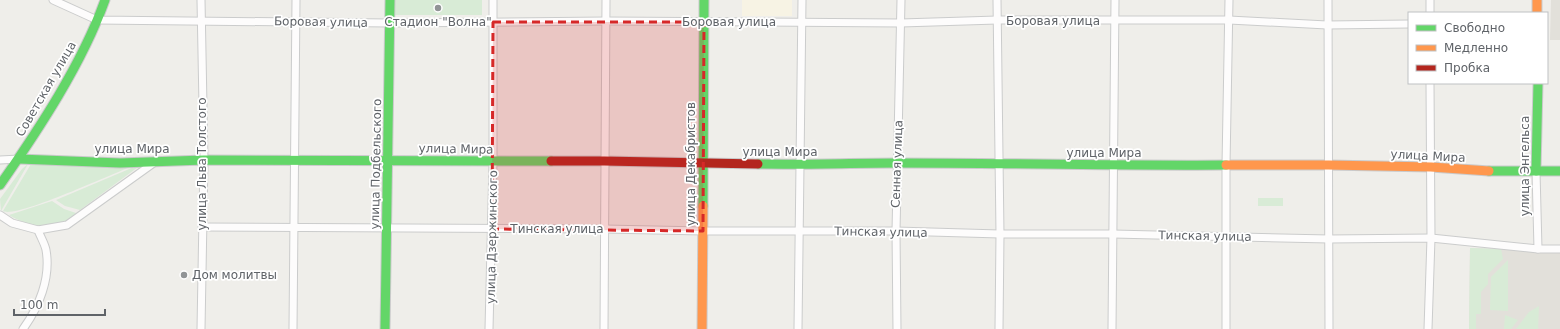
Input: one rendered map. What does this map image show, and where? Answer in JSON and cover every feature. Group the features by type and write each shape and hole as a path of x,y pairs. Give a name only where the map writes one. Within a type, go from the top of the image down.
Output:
{"main road":[{"name":"Советская улица","path":"0,185 19,159 68,77 97,20 105,0"},
{"name":"улица Подбельского","path":"385,329 390,0"},
{"name":"улица Декабристов","path":"702,329 704,0"},
{"path":"1537,12 1538,0"},
{"name":"улица Энгельса","path":"1536,171 1538,84"},
{"name":"улица Мира","path":"19,159 120,163 204,160 388,160 493,162 604,161 799,165 897,163 1114,166 1328,165 1560,171"}],"street":[{"name":"Боровая улица","path":"53,0 97,20 389,23 606,21 901,23 997,20 1229,20 1327,25 1408,24"},
{"name":"улица Льва Толстого","path":"201,0 204,160 201,329"},
{"path":"293,329 296,0"},
{"name":"улица Дзержинского","path":"490,329 493,162 493,0"},
{"path":"604,329 606,0"},
{"path":"798,329 802,0"},
{"name":"Сенная улица","path":"897,329 896,231 901,0"},
{"path":"997,0 1000,234 999,329"},
{"path":"1112,329 1114,0"},
{"path":"1226,329 1226,165 1229,0"},
{"path":"1328,0 1329,329"},
{"path":"1430,0 1430,12"},
{"path":"1428,329 1431,238 1430,84"},
{"name":"улица Мира","path":"0,160 19,159"},
{"path":"0,215 12,223 38,230 67,225 156,162"},
{"name":"улица Энгельса","path":"1536,171 1538,249"},
{"name":"Тинская улица","path":"202,227 604,229 703,232 896,231 1329,239 1431,238 1538,249 1560,249"},
{"path":"24,329 35,312 46,276 46,250 38,230"}],"highlighted area":[{"path":"493,22 704,22 703,231 492,229"}],"shaded area":[{"path":"742,0 792,0 792,16 742,16"},
{"path":"1551,0 1560,0 1560,40 1550,40"},
{"path":"1470,248 1560,251 1560,329 1469,329"}],"green space":[{"name":"Стадион \"Волна\"","path":"393,0 482,0 482,15 393,15"},
{"path":"28,164 1,211 0,199 22,169"},
{"path":"31,164 133,166 45,202 11,212 3,211"},
{"path":"134,167 138,167 80,210 65,206 56,200"},
{"path":"1258,198 1283,198 1283,206 1258,206"},
{"path":"52,201 64,209 76,213 64,223 50,226 28,224 9,215"},
{"path":"1470,248 1501,249 1503,259 1488,274 1488,284 1481,292 1481,314 1476,314 1476,329 1469,329"},
{"path":"1508,260 1508,311 1490,310 1491,277"},
{"path":"1539,306 1538,329 1516,329 1529,312"},
{"path":"1505,315 1518,320 1511,329 1504,329"}],"traffic: fast":[{"path":"0,185 30,141 72,72 105,0"},
{"path":"385,329 390,0"},
{"path":"703,206 704,0"},
{"path":"1536,171 1538,84"},
{"path":"19,159 120,163 204,160 551,161"},
{"path":"758,164 897,163 1226,165"},
{"path":"1489,171 1560,171"}],"traffic: slow":[{"path":"1537,0 1537,12"},
{"path":"1226,165 1431,167 1489,171"},
{"path":"702,329 703,206"}],"traffic: jam":[{"path":"551,161 758,164"}],"place":[{"name":"Стадион \"Волна\"","path":"438,8"},
{"name":"Дом молитвы","path":"184,275"}]}
